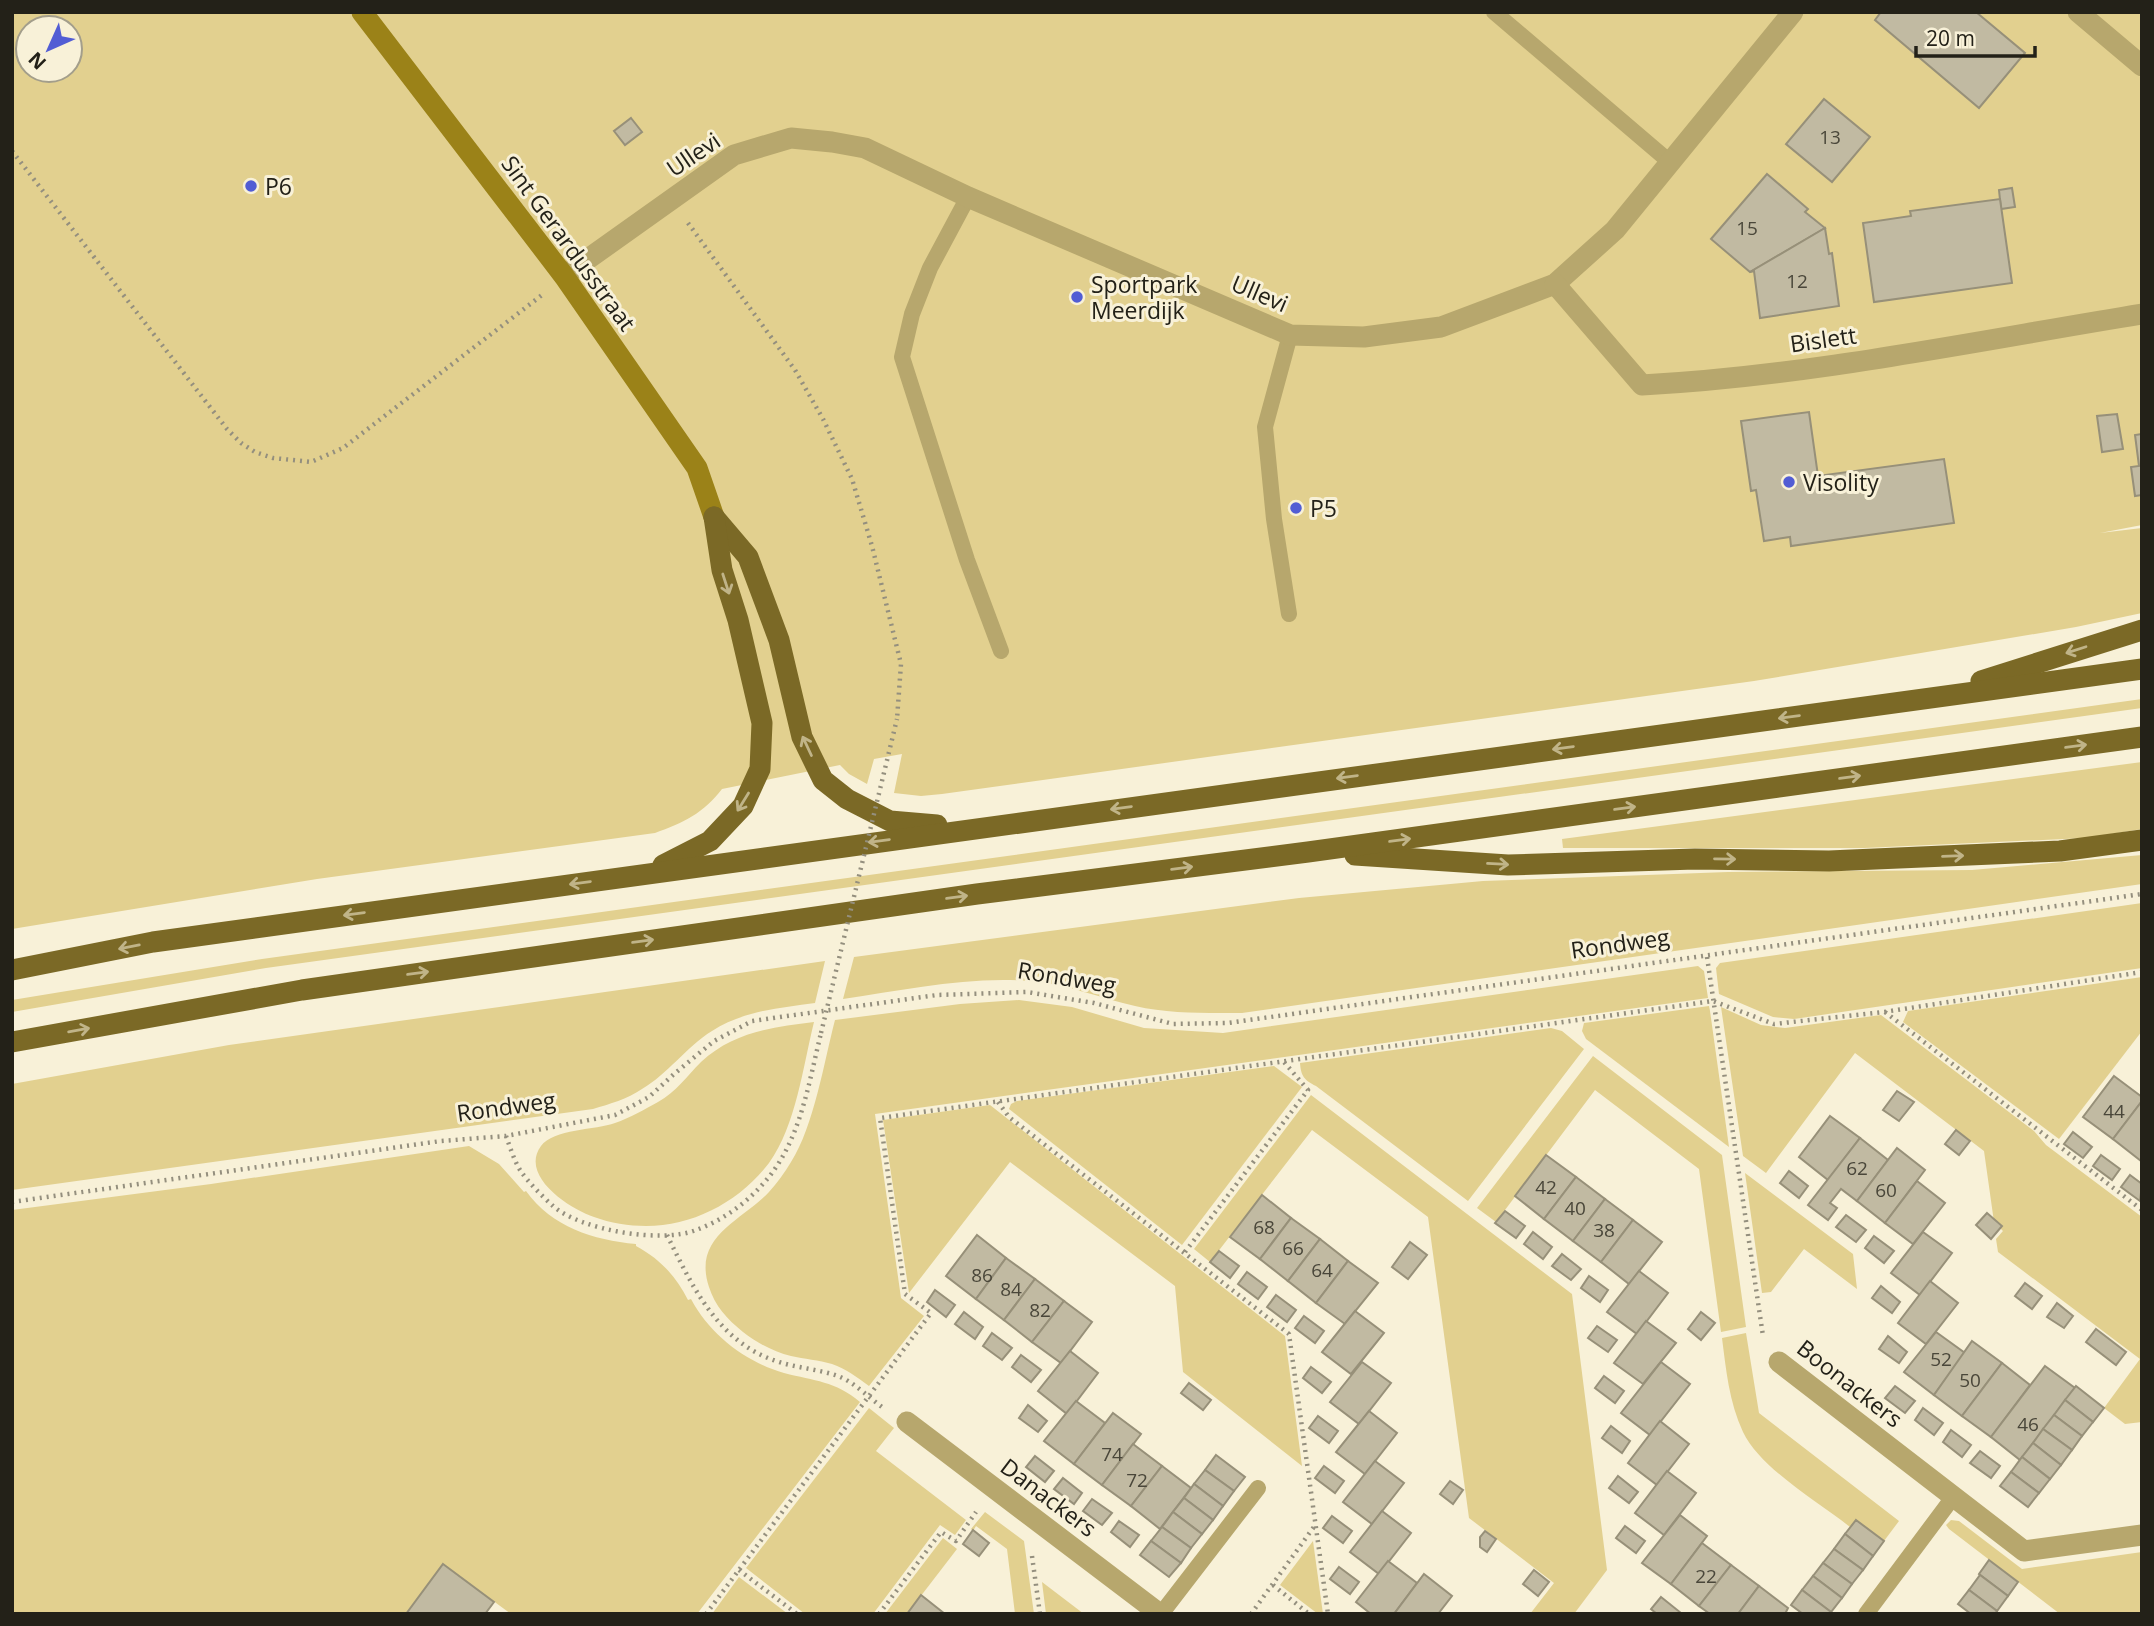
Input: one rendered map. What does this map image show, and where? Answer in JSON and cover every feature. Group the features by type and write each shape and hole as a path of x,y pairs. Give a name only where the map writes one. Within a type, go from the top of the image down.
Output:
{"main road":[{"path":"714,517 748,557 779,640 802,737 823,780 847,799 890,821 970,828"},
{"path":"647,873 709,841 743,806 760,769 762,723 738,620 722,569 714,517"},
{"path":"1929,698 2142,630"},
{"path":"12,970 153,942 2142,669"},
{"path":"12,1042 329,986 977,894 1308,852 2142,737"},
{"path":"1308,852 1508,865 1695,859 1829,861 2060,851 2142,840"}],"street":[{"name":"Sint Gerardusstraat","path":"362,12 564,276 697,468 714,517"},
{"name":"Ullevi","path":"564,276 734,156 791,138 865,148 968,197 1290,335 1364,337 1441,327 1555,284 1615,230 1793,12"},
{"path":"2078,12 2142,66"},
{"name":"Bislett","path":"1555,284 1642,385 1698,382 1860,361 2142,314"},
{"name":"Boonackers","path":"1779,1362 2024,1550 2142,1535"},
{"name":"Danackers","path":"907,1422 1161,1614"}],"lane":[{"path":"1494,12 1671,163"},
{"path":"968,197 925,279 912,314 902,357 967,560 1001,651"},
{"path":"1289,614 1274,520 1265,427 1290,335"},
{"path":"1161,1614 1258,1488"},
{"path":"1866,1614 1954,1496"}],"path":[{"path":"12,150 227,429 254,452 273,458 311,462 343,448 513,319 564,276"},
{"path":"506,1136 521,1171 555,1207 587,1225 625,1233 667,1235 694,1231 719,1219 751,1196 785,1154 801,1117 897,719 901,664 873,546 852,479 823,419 795,370 672,200"},
{"name":"Rondweg","path":"12,1202 441,1141 506,1136 615,1115 649,1097 714,1041 752,1021 937,995 1027,992 1094,1003 1172,1024 1228,1023 2142,894"},
{"name":"Boonackers","path":"1707,957 1765,1348 1779,1362"},
{"path":"706,1614 931,1313 905,1294 880,1118 1713,1001 1774,1024 1884,1012 2142,972"},
{"path":"1884,1012 2142,1210"},
{"path":"1185,1252 1308,1090 1284,1062"},
{"path":"997,1101 1009,1116 1289,1334 1328,1614"},
{"path":"667,1235 690,1283 734,1339 755,1353 775,1361 838,1376 868,1397"},
{"path":"879,1614 941,1532 956,1541 993,1488"},
{"path":"1026,1513 1040,1614"},
{"path":"1251,1614 1316,1523"},
{"path":"739,1570 797,1614"},
{"path":"1273,1585 1309,1614"}],"shaded area":[{"name":"Sportpark Meerdijk","path":"12,12 2142,12 2142,525 2100,533 2142,528 2142,613 2076,627 1754,681 942,794 921,796 894,793 902,754 874,759 867,784 849,774 840,765 722,789 708,805 692,816 655,833 317,879 12,929"},
{"path":"2142,699 2142,708 266,968 12,1012 12,1000 262,959"},
{"path":"2142,762 2142,829 2086,838 1864,848 1563,848 1562,839"},
{"path":"2142,855 2142,884 1242,1013 1161,1010 1135,1006 1057,985 1007,980 936,985 843,999 854,957 1299,898 1483,881 1728,872 1972,870"},
{"path":"2142,903 2142,968 1794,1019 1773,1017 1719,994 1716,968 1720,963"},
{"path":"825,961 815,1003 762,1011 724,1024 703,1037 642,1089 593,1109 12,1190 12,1084 229,1045"},
{"path":"1698,966 1704,971 1708,998 875,1114 901,1298 924,1316 869,1386 837,1366 772,1350 754,1340 722,1312 709,1287 707,1255 713,1242 722,1231 769,1192 799,1147 812,1112 835,1020 960,1004 1019,1000 1072,1007 1144,1028 1223,1033"},
{"path":"2142,977 2142,1031 2059,1139 1903,1022 1908,1011"},
{"path":"1709,1006 1729,1147 1586,1039 1582,1031 1584,1023"},
{"path":"1721,1007 1761,1025 1785,1028 1881,1015 2142,1217 2142,1422 2125,1424 2104,1408 2140,1359 1998,1252 1996,1239 2003,1231 1994,1222 1984,1151 1855,1053 1766,1173 1743,1156"},
{"path":"814,1022 792,1114 778,1148 757,1177 715,1209 681,1222 664,1225 620,1224 572,1207 542,1180 536,1157 547,1140 565,1133 615,1123 658,1102 681,1084 713,1052 740,1037 768,1029"},
{"path":"1551,1028 1562,1031 1584,1049 1468,1201 1309,1082 1300,1067 1300,1063"},
{"path":"1593,1056 1722,1155 1746,1327 1721,1332 1699,1169 1595,1090 1496,1222 1477,1208"},
{"path":"1274,1066 1302,1087 1182,1245 1009,1109 1011,1104 1017,1101"},
{"path":"1311,1095 1572,1294 1607,1570 1574,1614 1530,1614 1554,1583 1469,1518 1428,1217 1312,1130 1210,1262 1194,1249"},
{"path":"990,1105 1285,1336 1302,1466 1183,1372 1175,1286 1010,1162 909,1293 883,1120"},
{"path":"469,1146 499,1164 524,1192 561,1223 589,1235 636,1244 660,1262 708,1324 743,1354 784,1373 833,1386 860,1402 697,1614 511,1614 443,1564 406,1614 12,1614 12,1210"},
{"path":"1745,1173 1853,1254 1857,1289 1804,1249 1771,1292 1762,1293"},
{"path":"1746,1333 1759,1413 1899,1521 1884,1541 1856,1520 1850,1527 1776,1471 1751,1445 1734,1409 1722,1338"},
{"path":"869,1408 894,1428 876,1451 966,1520 955,1535 940,1525 873,1614 805,1614 746,1568"},
{"path":"985,1512 1024,1541 1034,1614 1015,1614 1007,1549 976,1526 973,1531 971,1529"},
{"path":"1951,1520 1959,1521 2022,1569 2142,1552 2142,1614 2060,1614 1949,1529 1946,1525"},
{"path":"943,1538 957,1549 907,1614 885,1614"},
{"path":"1313,1541 1323,1614 1318,1614 1280,1585"},
{"path":"739,1577 788,1614 712,1614"},
{"path":"1042,1582 1084,1614 1046,1614"}],"building":[{"path":"1881,12 1976,12 2025,53 1979,108 1875,20"},
{"path":"1824,99 1870,137 1832,182 1786,144"},
{"path":"631,118 642,132 625,145 614,131"},
{"path":"1767,174 1808,209 1805,212 1825,228 1750,272 1711,239"},
{"path":"2012,188 2015,207 2001,209 1999,190"},
{"path":"2000,199 2012,283 1874,302 1863,223 1911,216 1910,211"},
{"path":"1825,228 1829,254 1832,253 1839,306 1760,318 1754,271 1750,272"},
{"path":"1809,412 1818,476 1944,459 1954,523 1791,546 1790,537 1764,541 1756,490 1751,491 1741,421"},
{"path":"2117,414 2123,449 2102,452 2097,416"},
{"path":"2142,434 2142,495 2135,496 2131,467 2139,466 2135,435"},
{"path":"2114,1076 2142,1097 2142,1101 2113,1139 2083,1117"},
{"path":"1897,1091 1914,1102 1899,1121 1883,1110"},
{"path":"2142,1101 2142,1161 2141,1161 2113,1139"},
{"path":"1830,1116 1860,1138 1828,1180 1799,1157"},
{"path":"1956,1130 1970,1141 1959,1155 1945,1144"},
{"path":"2073,1132 2092,1147 2083,1158 2064,1144"},
{"path":"1860,1138 1888,1160 1857,1201 1841,1189 1830,1203 1837,1208 1828,1220 1808,1205"},
{"path":"1897,1148 1925,1170 1885,1223 1857,1201"},
{"path":"1546,1155 1576,1177 1544,1219 1515,1196"},
{"path":"2101,1155 2120,1169 2112,1180 2093,1166"},
{"path":"1789,1171 1808,1186 1799,1198 1780,1183"},
{"path":"2130,1175 2142,1184 2140,1201 2121,1187"},
{"path":"1576,1177 1605,1199 1573,1241 1544,1219"},
{"path":"1917,1181 1945,1203 1913,1244 1885,1223"},
{"path":"1262,1195 1291,1218 1260,1259 1230,1237"},
{"path":"1605,1199 1633,1220 1601,1262 1573,1241"},
{"path":"1505,1211 1525,1226 1516,1238 1495,1223"},
{"path":"1987,1213 2002,1226 1991,1239 1976,1225"},
{"path":"1846,1215 1866,1230 1856,1242 1836,1227"},
{"path":"1291,1218 1320,1239 1288,1281 1260,1259"},
{"path":"1633,1220 1662,1242 1629,1284 1601,1262"},
{"path":"1533,1232 1552,1247 1543,1259 1524,1244"},
{"path":"1923,1232 1952,1253 1920,1295 1891,1273"},
{"path":"977,1235 1006,1258 976,1299 946,1276"},
{"path":"1874,1236 1894,1251 1884,1263 1865,1248"},
{"path":"1320,1239 1348,1261 1316,1303 1288,1281"},
{"path":"1410,1242 1427,1255 1408,1279 1392,1267"},
{"path":"1219,1251 1239,1266 1230,1278 1210,1262"},
{"path":"1562,1254 1581,1269 1571,1280 1552,1266"},
{"path":"1006,1258 1035,1279 1004,1320 976,1299"},
{"path":"1348,1261 1378,1283 1345,1324 1316,1303"},
{"path":"1639,1271 1668,1293 1637,1334 1607,1312"},
{"path":"1247,1272 1267,1287 1258,1299 1238,1284"},
{"path":"1589,1276 1608,1290 1600,1302 1581,1288"},
{"path":"1035,1279 1064,1301 1032,1342 1004,1320"},
{"path":"1930,1281 1958,1303 1926,1344 1898,1323"},
{"path":"2025,1283 2042,1296 2032,1309 2015,1296"},
{"path":"1881,1286 1900,1302 1892,1313 1872,1298"},
{"path":"935,1290 955,1305 946,1317 927,1302"},
{"path":"1276,1295 1296,1310 1287,1322 1267,1307"},
{"path":"1064,1301 1092,1322 1061,1363 1032,1342"},
{"path":"2057,1303 2073,1316 2064,1328 2047,1317"},
{"path":"1355,1311 1384,1333 1351,1374 1322,1352"},
{"path":"964,1312 983,1327 975,1339 955,1324"},
{"path":"1701,1312 1715,1323 1701,1340 1688,1329"},
{"path":"1304,1316 1324,1331 1315,1343 1295,1328"},
{"path":"1646,1321 1676,1343 1643,1384 1614,1363"},
{"path":"1597,1326 1617,1340 1608,1352 1588,1338"},
{"path":"2096,1329 2126,1352 2116,1365 2086,1342"},
{"path":"1936,1332 1965,1353 1934,1395 1904,1372"},
{"path":"992,1333 1012,1348 1002,1360 983,1346"},
{"path":"1888,1336 1907,1352 1899,1363 1879,1349"},
{"path":"1972,1341 2002,1363 1962,1416 1934,1395"},
{"path":"1070,1351 1098,1373 1067,1414 1038,1391"},
{"path":"1021,1355 1041,1370 1031,1382 1012,1367"},
{"path":"1362,1362 1391,1383 1359,1424 1330,1402"},
{"path":"1661,1362 1690,1384 1650,1435 1621,1413"},
{"path":"2002,1363 2030,1385 1991,1437 1962,1416"},
{"path":"2045,1366 2075,1388 2020,1460 1991,1437"},
{"path":"1311,1367 1331,1382 1322,1393 1303,1378"},
{"path":"1604,1376 1624,1391 1615,1403 1595,1388"},
{"path":"1189,1383 1211,1400 1203,1410 1181,1393"},
{"path":"1895,1386 1915,1401 1905,1413 1885,1398"},
{"path":"2076,1386 2104,1408 2093,1422 2065,1400"},
{"path":"2065,1400 2093,1422 2082,1436 2054,1415"},
{"path":"1076,1401 1105,1423 1074,1464 1044,1441"},
{"path":"1028,1405 1047,1421 1038,1432 1019,1418"},
{"path":"1923,1408 1943,1423 1934,1435 1915,1420"},
{"path":"1369,1411 1397,1433 1365,1474 1336,1452"},
{"path":"1113,1413 1141,1434 1102,1485 1074,1464"},
{"path":"2054,1415 2082,1436 2072,1450 2043,1429"},
{"path":"1318,1416 1338,1431 1329,1443 1309,1428"},
{"path":"1660,1421 1689,1444 1657,1485 1628,1463"},
{"path":"1611,1426 1630,1441 1622,1453 1602,1438"},
{"path":"2043,1429 2072,1450 2061,1465 2033,1443"},
{"path":"1951,1430 1971,1445 1962,1457 1943,1442"},
{"path":"2033,1443 2061,1465 2050,1479 2022,1457"},
{"path":"1133,1444 1162,1466 1131,1506 1102,1485"},
{"path":"1980,1451 2000,1466 1991,1478 1970,1463"},
{"path":"1216,1455 1245,1477 1234,1491 1205,1470"},
{"path":"1035,1456 1054,1471 1045,1482 1026,1467"},
{"path":"2022,1457 2050,1479 2039,1493 2011,1472"},
{"path":"1375,1461 1404,1483 1372,1524 1343,1502"},
{"path":"1162,1466 1191,1488 1160,1529 1131,1506"},
{"path":"1324,1466 1344,1481 1335,1493 1315,1478"},
{"path":"1205,1470 1234,1491 1223,1506 1194,1484"},
{"path":"1667,1471 1696,1493 1664,1535 1635,1513"},
{"path":"2011,1472 2039,1493 2028,1507 2000,1486"},
{"path":"1618,1476 1638,1492 1629,1503 1609,1488"},
{"path":"1063,1478 1082,1493 1074,1504 1054,1489"},
{"path":"1450,1481 1463,1490 1453,1504 1440,1494"},
{"path":"1194,1484 1223,1506 1213,1520 1184,1498"},
{"path":"1184,1498 1213,1520 1202,1534 1173,1512"},
{"path":"1092,1499 1112,1513 1102,1525 1083,1511"},
{"path":"1382,1511 1411,1533 1379,1574 1350,1552"},
{"path":"1173,1512 1202,1534 1191,1548 1162,1527"},
{"path":"1680,1515 1707,1536 1671,1584 1642,1563"},
{"path":"1332,1516 1352,1531 1343,1543 1323,1528"},
{"path":"1856,1520 1884,1541 1873,1556 1845,1534"},
{"path":"1119,1521 1139,1535 1130,1547 1111,1532"},
{"path":"1625,1526 1645,1541 1636,1553 1616,1538"},
{"path":"1162,1527 1191,1548 1181,1563 1151,1541"},
{"path":"973,1530 989,1543 979,1556 963,1544"},
{"path":"1485,1531 1496,1539 1487,1552 1480,1547 1480,1537"},
{"path":"1845,1534 1873,1556 1863,1570 1834,1549"},
{"path":"1151,1541 1181,1563 1169,1577 1140,1555"},
{"path":"1702,1543 1731,1565 1699,1606 1671,1584"},
{"path":"1834,1549 1863,1570 1852,1584 1823,1563"},
{"path":"1989,1560 2018,1582 2008,1596 1979,1574"},
{"path":"1388,1561 1417,1583 1394,1614 1371,1614 1356,1602"},
{"path":"1823,1563 1852,1584 1842,1598 1813,1576"},
{"path":"443,1564 494,1602 485,1614 406,1614"},
{"path":"1731,1565 1759,1586 1738,1614 1710,1614 1699,1606"},
{"path":"1339,1567 1359,1582 1350,1594 1330,1579"},
{"path":"1534,1570 1549,1582 1538,1596 1523,1584"},
{"path":"1424,1574 1452,1596 1438,1614 1394,1614"},
{"path":"1980,1575 2008,1596 1997,1611 1969,1590"},
{"path":"1813,1576 1842,1598 1831,1612 1802,1590"},
{"path":"1759,1586 1788,1608 1785,1614 1738,1614"},
{"path":"1802,1590 1831,1612 1830,1614 1803,1614 1791,1605"},
{"path":"1969,1590 1997,1611 1995,1614 1971,1614 1958,1604"},
{"path":"921,1595 945,1614 907,1614"},
{"path":"1661,1597 1681,1613 1657,1614 1651,1609"}],"place":[{"name":"P6","path":"251,186"},
{"name":"Sportpark Meerdijk","path":"1077,297"},
{"name":"Visolity","path":"1789,482"},
{"name":"P5","path":"1296,508"}]}
